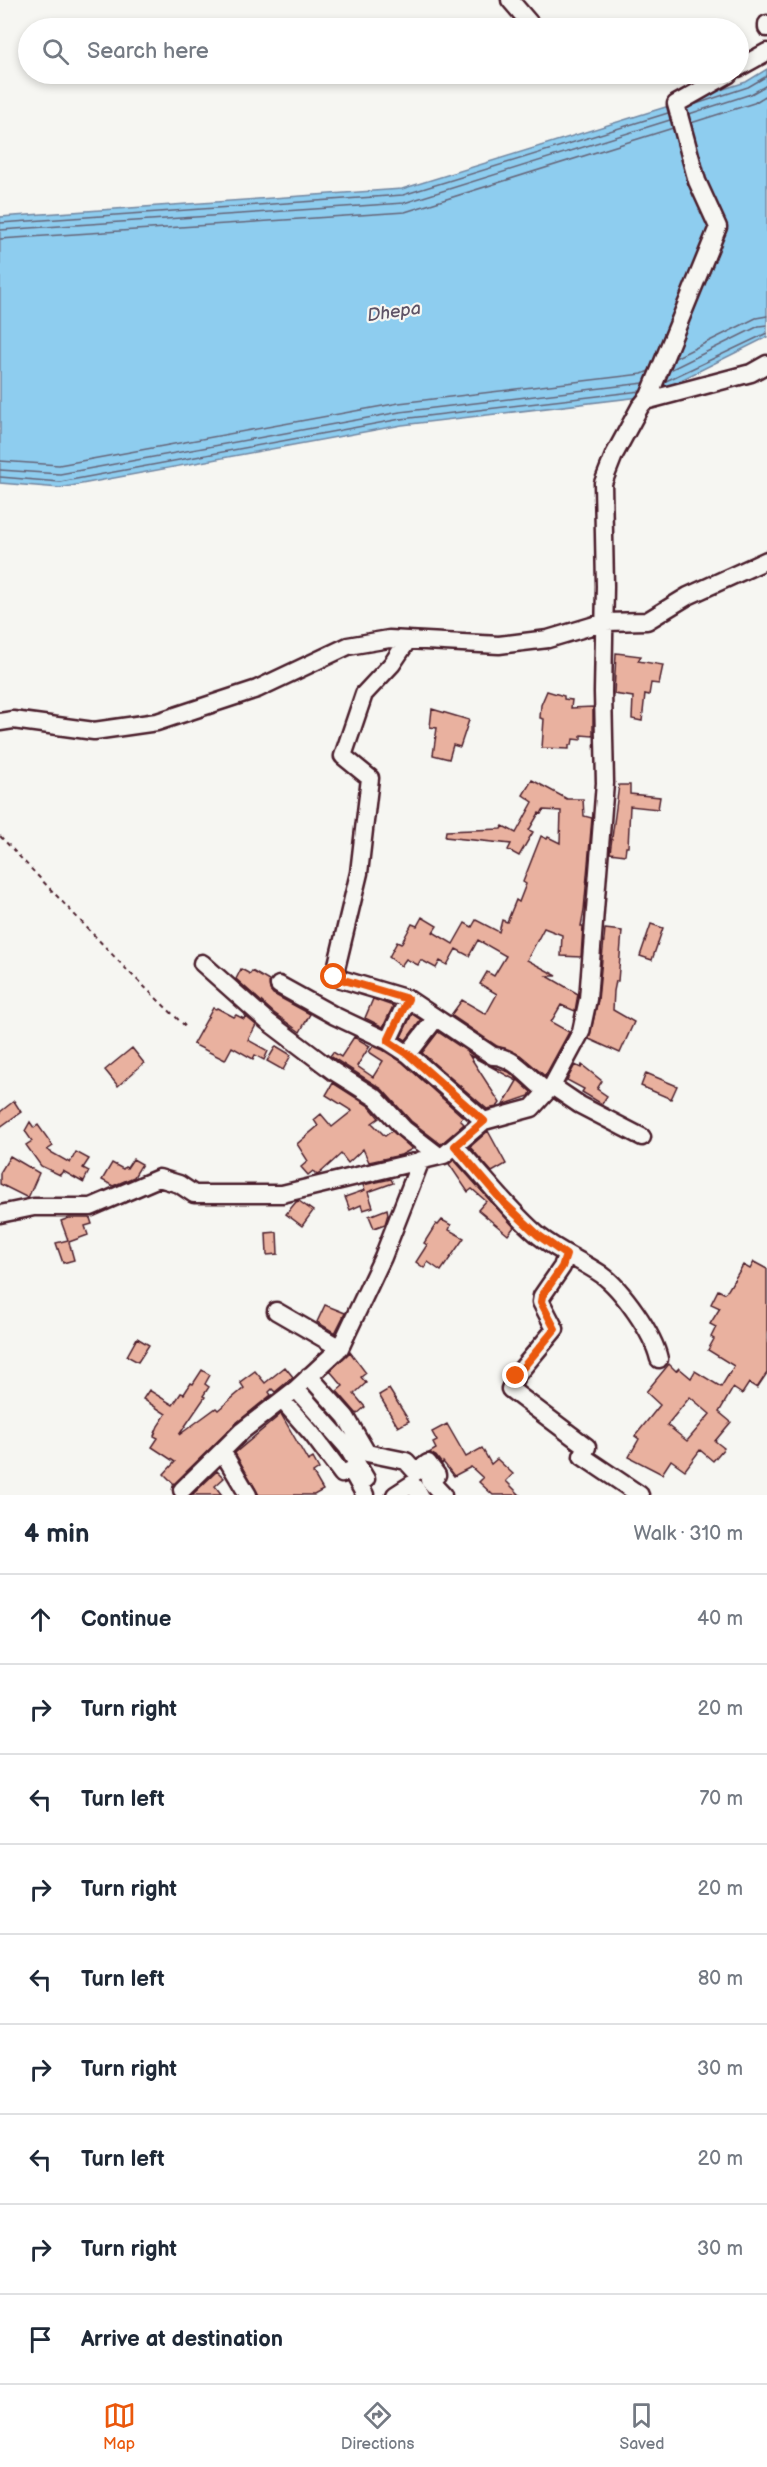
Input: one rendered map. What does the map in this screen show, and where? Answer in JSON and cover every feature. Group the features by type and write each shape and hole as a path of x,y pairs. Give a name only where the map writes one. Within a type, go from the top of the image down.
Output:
{"street":[{"path":"510,0 525,18"},
{"path":"749,62 767,52"},
{"path":"0,1214 34,1207 92,1207 159,1178 179,1184 194,1194 282,1194 444,1155 484,1121 532,1108 552,1086 580,1032 588,999 604,783 603,483 614,455 645,401 718,227 697,181 676,104 711,84"},
{"path":"645,401 751,373 767,364"},
{"path":"0,722 13,720 94,731 157,722 257,689 348,646 389,639 499,645 548,639 605,622 647,621 688,596 767,561"},
{"path":"408,640 392,664 364,694 343,756 370,778 359,873 334,977 408,999 493,1056 501,1056 517,1065 527,1077 545,1090 552,1086"},
{"path":"202,963 267,1021 333,1071 376,1098 404,1129 439,1156"},
{"path":"279,985 334,1016 388,1041 408,1054 484,1121"},
{"path":"388,1041 408,999"},
{"path":"408,1054 436,1018"},
{"path":"552,1086 580,1105 642,1137"},
{"path":"455,1146 504,1203 538,1235 566,1255 603,1275 636,1313 656,1345 659,1359"},
{"path":"182,1490 242,1431 296,1389 340,1348 383,1257 421,1160"},
{"path":"566,1255 562,1267 542,1296 541,1302 555,1329 516,1376 510,1389 587,1447 582,1456 640,1495"},
{"path":"276,1311 340,1348"},
{"path":"309,1376 346,1417 367,1453 406,1461 416,1472 428,1463 437,1475 429,1480 443,1495"},
{"path":"296,1389 347,1447 376,1495"},
{"path":"282,1400 312,1434 342,1474 351,1470 365,1495"},
{"path":"222,1451 248,1495"},
{"path":"395,1495 412,1484 420,1495"}],"path":[{"path":"0,836 127,970 184,1026"}],"water":[{"name":"Dhepa","path":"767,69 767,337 649,396 402,425 60,488 0,483 0,217 402,189 740,84 749,84 749,80"}],"building":[{"path":"616,653 641,656 638,661 663,665 659,684 651,683 649,695 645,694 642,721 632,719 633,697 614,694"},
{"path":"547,691 572,700 571,708 593,707 593,736 581,735 581,740 573,739 569,749 542,748 544,719 540,718 541,705"},
{"path":"432,709 469,720 460,747 453,745 449,759 433,755 437,728 430,727"},
{"path":"532,780 567,799 583,799 584,816 592,818 581,926 583,926 581,957 561,956 562,935 544,928 527,960 557,976 547,976 578,994 575,1011 561,1005 551,1022 569,1032 545,1076 520,1055 497,1046 451,1015 462,1000 486,1014 497,994 480,984 487,972 494,976 506,956 478,940 469,956 456,949 447,965 440,961 436,968 423,961 420,961 418,965 406,959 401,966 389,957 397,942 401,944 412,924 417,926 422,917 437,926 433,932 453,944 465,923 472,927 476,920 499,932 502,920 507,922 516,900 519,902 526,884 523,882 541,836 560,843 561,811 543,810 541,814 539,813 529,830 533,832 519,856 508,850 511,844 445,837 446,831 501,829 503,826 516,833 533,802 523,795"},
{"path":"619,785 630,785 630,794 660,797 658,809 630,806 628,847 626,847 625,855 610,853"},
{"path":"651,924 663,928 652,960 640,956"},
{"path":"605,929 622,931 613,1010 634,1022 620,1053 589,1039 598,1000"},
{"path":"241,969 250,974 252,971 269,981 273,994 310,1014 300,1032 274,1013 236,979"},
{"path":"373,999 393,1006 383,1027 365,1018"},
{"path":"213,1008 234,1017 236,1015 244,1019 245,1016 256,1025 248,1040 268,1051 264,1060 255,1055 253,1059 232,1047 225,1060 193,1044"},
{"path":"412,1014 421,1020 406,1040 401,1037"},
{"path":"438,1032 486,1064 469,1055 500,1103 497,1107 487,1109 422,1053"},
{"path":"354,1037 370,1046 357,1066 373,1077 383,1061 369,1052 373,1046 383,1050 402,1062 463,1117 460,1120 464,1124 441,1144 411,1121 382,1089 330,1056 333,1052 341,1057"},
{"path":"276,1046 291,1055 283,1070 267,1061"},
{"path":"132,1048 144,1063 118,1086 105,1070"},
{"path":"488,1065 509,1072 531,1092 529,1096 503,1105 517,1081"},
{"path":"575,1065 581,1068 582,1065 602,1081 597,1089 607,1096 602,1104 582,1092 584,1089 567,1080"},
{"path":"646,1073 677,1086 671,1099 641,1086"},
{"path":"333,1083 369,1106 379,1118 372,1123 385,1136 392,1131 412,1149 401,1155 369,1162 363,1149 348,1163 341,1154 319,1174 313,1171 308,1175 301,1167 308,1161 297,1144 318,1126 314,1120 321,1114 332,1127 352,1111 326,1095"},
{"path":"14,1101 21,1112 0,1127 0,1112"},
{"path":"30,1122 34,1128 38,1125 53,1146 47,1150 70,1163 76,1152 89,1159 83,1168 89,1171 84,1181 82,1180 84,1183 63,1171 60,1175 41,1166 26,1145 32,1141 25,1131"},
{"path":"488,1131 506,1164 492,1172 470,1147"},
{"path":"10,1156 39,1173 28,1198 0,1184 0,1173"},
{"path":"133,1159 142,1164 134,1177 113,1186 102,1180 112,1163 123,1169 127,1168"},
{"path":"454,1160 514,1227 508,1235 478,1210 486,1201 472,1189 468,1192 449,1164"},
{"path":"391,1179 393,1183 368,1192 373,1207 363,1210 361,1205 350,1210 345,1197 365,1190 363,1185"},
{"path":"299,1201 313,1211 302,1226 286,1214"},
{"path":"387,1209 385,1224 374,1228 369,1216"},
{"path":"69,1218 90,1218 92,1224 85,1226 88,1235 69,1242 74,1260 63,1263 56,1243 68,1240 61,1221"},
{"path":"442,1220 451,1225 449,1230 464,1238 441,1271 428,1262 424,1268 416,1262 427,1245 424,1243 436,1224 438,1225"},
{"path":"277,1232 278,1254 267,1255 266,1233"},
{"path":"754,1262 767,1269 767,1373 757,1388 749,1383 742,1394 733,1388 719,1412 731,1422 715,1441 724,1448 713,1461 700,1450 685,1470 671,1460 662,1474 629,1457 639,1439 635,1436 660,1405 646,1392 669,1364 676,1371 679,1368 691,1378 695,1371 721,1387 734,1366 708,1350 714,1339 711,1337 716,1327 710,1324 720,1308 711,1304 718,1290 724,1293 728,1290 743,1265 750,1269","holes":["690,1397 710,1414 687,1441 667,1425"]},
{"path":"325,1305 345,1313 335,1333 317,1322"},
{"path":"137,1338 149,1345 138,1362 127,1356"},
{"path":"350,1352 366,1373 361,1377 366,1383 354,1394 365,1407 357,1414 337,1391 343,1386 330,1371"},
{"path":"285,1367 293,1377 275,1392 272,1389 269,1392 271,1395 235,1424 174,1484 164,1474 175,1462 152,1447 158,1438 154,1436 158,1426 166,1414 143,1399 149,1390 173,1405 181,1393 184,1394 191,1383 193,1384 202,1370 210,1375 205,1384 209,1387 203,1396 205,1397 179,1435 216,1408 218,1410 244,1388 240,1382 255,1371 265,1383"},
{"path":"389,1389 409,1421 398,1427 379,1395"},
{"path":"281,1414 308,1461 313,1458 319,1469 313,1473 323,1490 314,1495 259,1495 235,1453"},
{"path":"447,1424 466,1457 482,1448 491,1464 497,1459 513,1474 506,1481 520,1495 493,1495 479,1482 483,1478 471,1467 454,1476 443,1462 442,1464 436,1456 429,1453 436,1449 433,1443 437,1441 432,1432"},
{"path":"217,1471 224,1478 215,1486 222,1495 192,1495"}],"route":[{"path":"334,977 357,986 408,999 388,1041 408,1054 484,1121 455,1146 504,1203 538,1235 566,1255 562,1267 542,1296 541,1302 555,1329 516,1376"}]}
